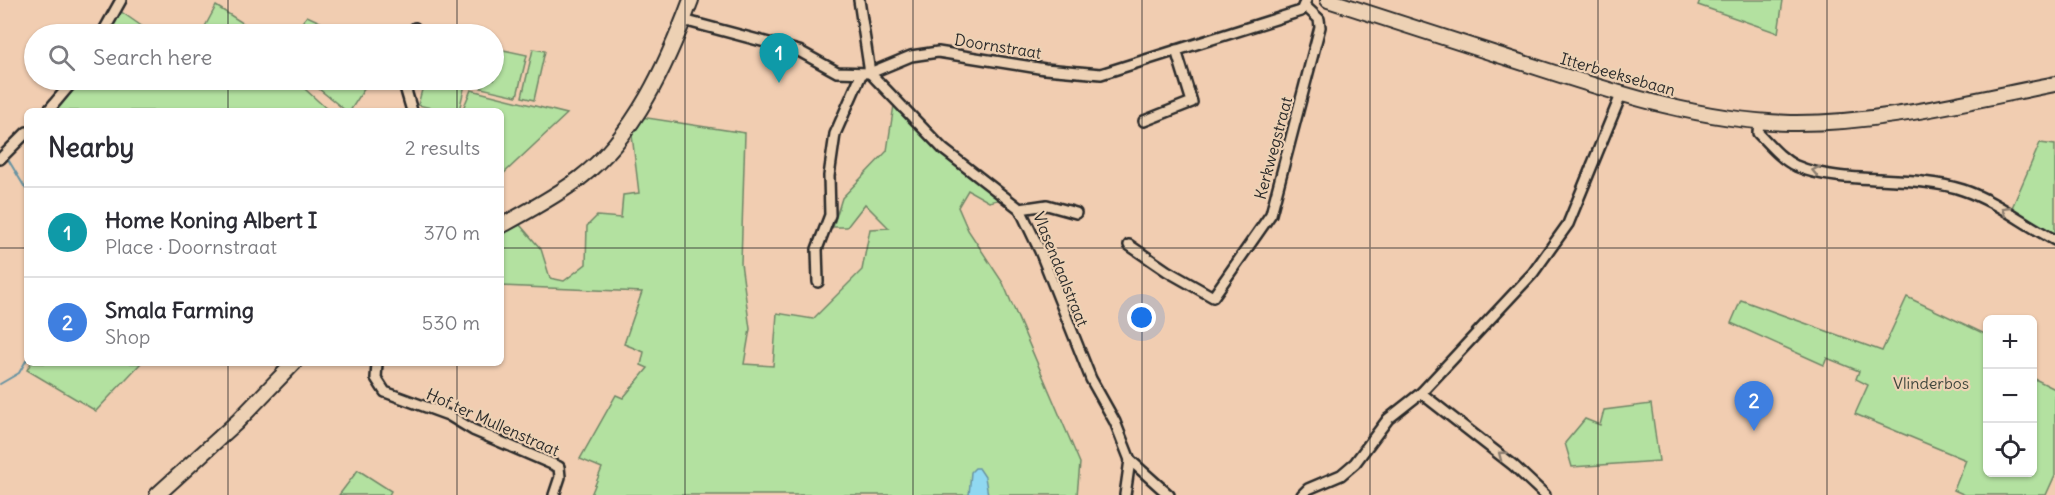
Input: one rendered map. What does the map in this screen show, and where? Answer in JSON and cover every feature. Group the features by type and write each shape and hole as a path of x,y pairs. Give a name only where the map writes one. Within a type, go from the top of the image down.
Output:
{"main road":[{"path":"504,224 554,197 582,177 610,151 635,118 691,0"},
{"name":"Itterbeeksebaan","path":"1335,1 1621,95 1665,106 1759,122 1846,121 2055,84"},
{"path":"157,495 237,422 291,366"}],"street":[{"path":"107,24 120,0"},
{"path":"818,282 818,243 831,215 830,176 835,134 865,74 859,0"},
{"name":"Doornstraat","path":"865,74 911,56 938,52 1045,69 1101,74 1301,11 1305,3"},
{"name":"Kerkwegstraat","path":"1129,245 1167,271 1213,297 1265,224 1277,197 1320,27 1319,19 1305,3"},
{"path":"683,20 730,35 769,41 799,51 837,72 865,74"},
{"path":"1144,121 1192,102 1176,50"},
{"name":"Vlasendaalstraat","path":"865,74 943,149 1020,209 1040,251 1091,380 1115,422 1133,463 1125,495"},
{"path":"51,108 66,90"},
{"path":"406,90 411,108"},
{"path":"1302,495 1308,489 1341,475 1355,463 1388,419 1421,393 1526,280 1547,254 1568,224 1621,95"},
{"path":"1759,122 1758,134 1781,156 1797,166 1818,172 1936,183 1964,190 2055,240"},
{"path":"0,159 24,135"},
{"path":"1020,209 1047,205 1076,213"},
{"name":"Hof ter Mullenstraat","path":"377,366 376,378 385,392 447,415 473,430 559,468 560,477 554,495"},
{"path":"1421,393 1514,465 1545,495"},
{"path":"1133,463 1170,495"}],"green space":[{"path":"1700,0 1783,0 1778,33 1698,5"},
{"path":"216,6 244,24 206,24"},
{"path":"120,11 139,24 112,24"},
{"path":"307,16 324,24 301,24"},
{"path":"533,49 545,51 534,100 522,97"},
{"path":"504,50 527,55 517,96 490,90 504,90"},
{"path":"71,90 306,90 326,108 56,108"},
{"path":"320,90 364,90 352,108 342,108"},
{"path":"422,90 464,90 460,108 431,108 418,105"},
{"path":"471,90 567,114 504,173 504,108 463,108"},
{"path":"894,105 949,161 1002,199 989,202 968,190 958,207 968,230 1003,283 1080,463 1077,495 591,495 602,468 580,459 616,395 623,398 648,368 641,365 644,352 624,344 642,292 504,286 504,233 520,225 541,249 550,278 564,281 586,264 587,226 597,216 621,218 623,195 639,193 632,135 641,117 745,133 741,263 750,329 744,364 773,366 777,313 813,319 862,270 870,229 889,228 865,204 847,227 833,227 842,198 887,151"},
{"path":"2040,143 2055,145 2055,237 2011,210"},
{"name":"Vlinderbos","path":"1907,297 1983,333 1983,477 2037,477 2037,380 2055,389 2055,475 2046,495 1965,495 1954,490 1966,460 1855,414 1868,385 1856,379 1859,371 1827,358 1824,365 1731,323 1741,300 1882,351"},
{"path":"29,366 138,366 96,411 27,370"},
{"path":"1651,404 1659,461 1572,467 1565,443 1585,419 1600,425 1604,410"},
{"path":"358,470 391,491 389,495 339,495"}],"water":[{"path":"979,468 985,477 988,495 969,495 971,472"}],"waterway":[{"path":"6,156 24,186"},
{"path":"0,384 19,373 24,364"}],"place":[{"name":"Home Koning Albert I","path":"779,83"},
{"name":"Smala Farming","path":"1754,431"}]}
